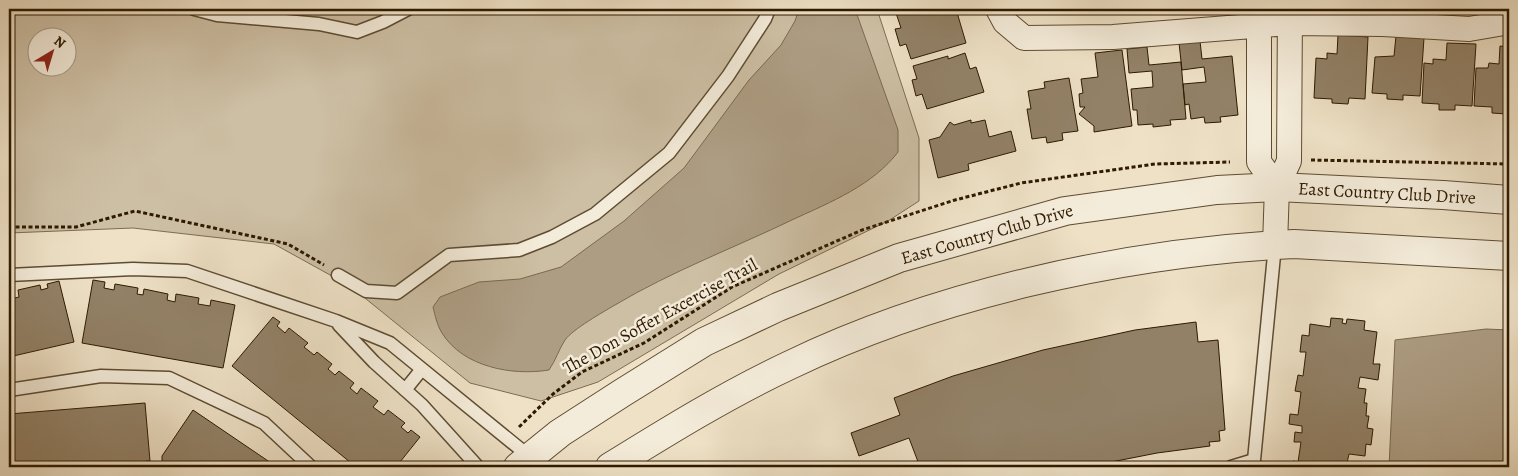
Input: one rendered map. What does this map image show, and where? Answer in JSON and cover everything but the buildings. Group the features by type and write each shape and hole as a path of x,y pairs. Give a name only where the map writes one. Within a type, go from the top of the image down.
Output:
{"street":[{"path":"998,9 1004,22 1024,38 1113,37 1259,17 1290,16 1469,30 1506,20"},
{"path":"1275,245 1277,187 1289,161 1290,16"},
{"path":"1259,17 1259,162 1277,187"},
{"name":"East Country Club Drive","path":"530,464 560,433 704,342 778,307 899,258 1065,210 1217,190 1277,187 1509,200"},
{"path":"610,467 677,425 790,365 854,337 931,309 1028,283 1149,259 1275,245 1294,244 1509,256"}],"lane":[{"path":"194,9 217,15 319,24 357,32 383,22 408,9"},
{"path":"338,275 366,291 397,292 448,255 519,250 552,237 595,214 669,153 728,76 765,19 769,9"},
{"path":"1231,467 1254,460 1275,245"},
{"path":"9,275 132,269 187,271 336,321 390,343 530,464"},
{"path":"336,321 374,362 422,405 478,467"},
{"path":"405,390 422,369"},
{"path":"9,390 101,376 169,378 264,423 311,467"}],"path":[{"path":"1314,160 1509,164"},
{"name":"The Don Soffer Excercise Trail","path":"513,433 553,394 582,372 644,343 732,288 862,230 955,200 1021,183 1155,164 1236,162"},
{"path":"9,227 76,227 135,211 288,244 338,275"}],"shaded area":[{"path":"9,9 877,9 919,138 919,201 888,221 779,274 598,382 541,401 470,383 350,286 274,244 133,228 9,233"},
{"path":"799,9 855,9 898,130 898,152 888,164 864,183 837,199 681,270 596,316 574,331 565,340 549,370 520,372 489,367 462,354 451,345 440,330 433,307 440,297 479,282 520,279 561,267 624,221 684,168 749,80 781,45 795,21"},
{"path":"1486,329 1509,330 1509,467 1389,467 1395,340"}]}
